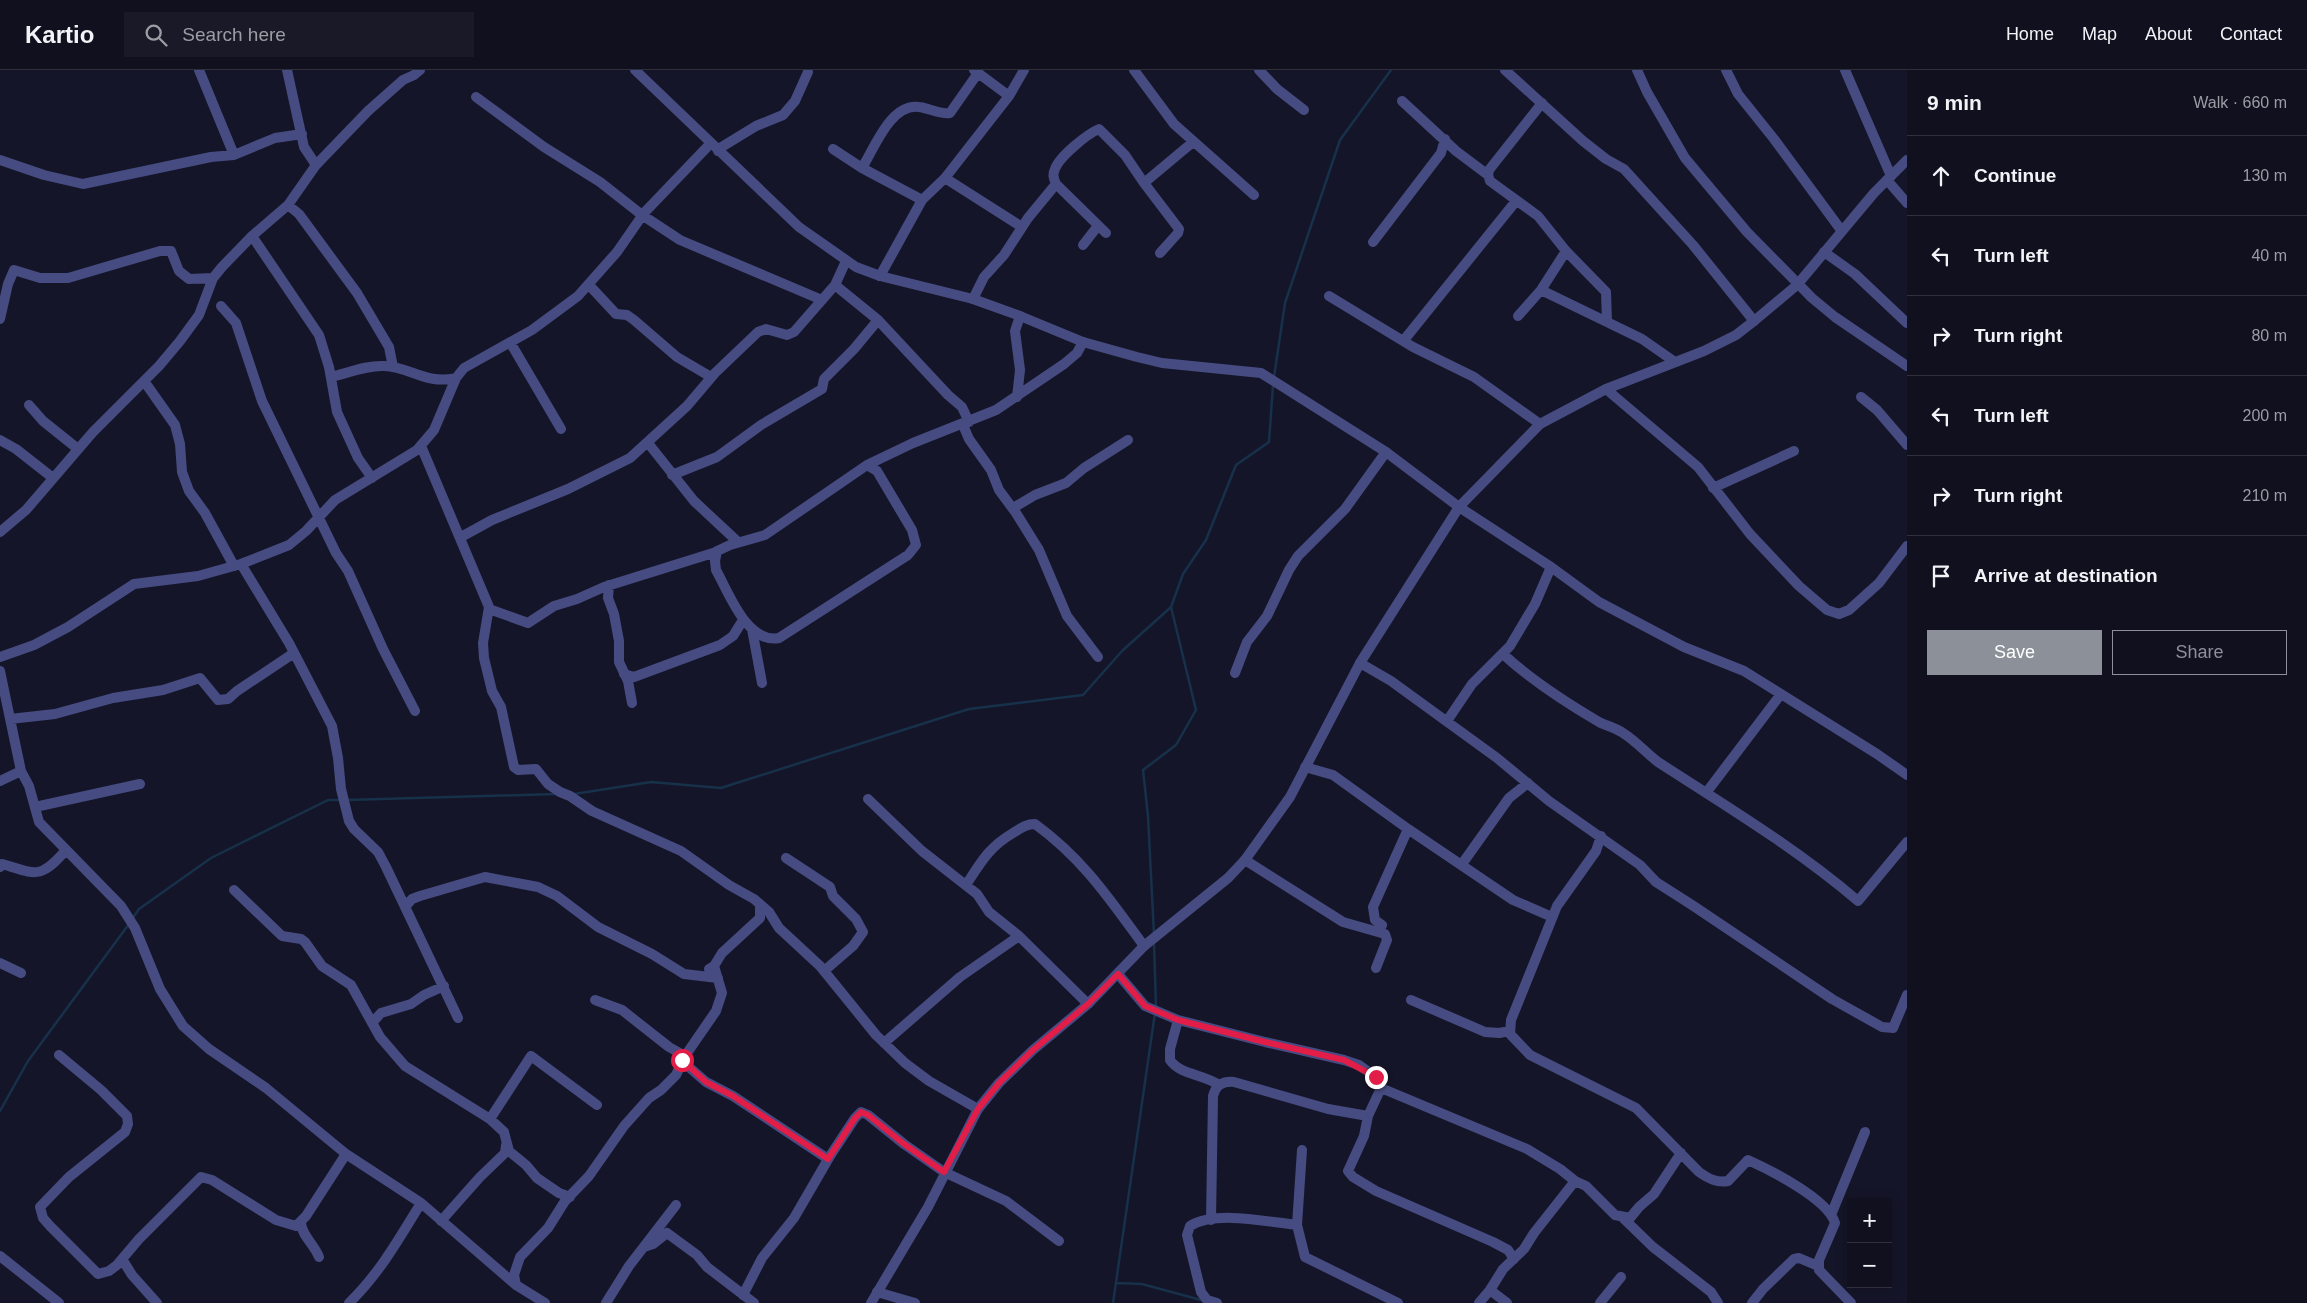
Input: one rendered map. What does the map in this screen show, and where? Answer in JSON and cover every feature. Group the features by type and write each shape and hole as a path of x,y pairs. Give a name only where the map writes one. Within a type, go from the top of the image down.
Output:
{"street":[{"path":"200,70 234,155"},
{"path":"287,70 304,147 316,165"},
{"path":"635,70 714,148 799,227 846,262 880,276 974,299 1083,342 1162,363 1261,373 1386,452 1459,507 1551,567 1599,602 1684,647 1744,671 1877,754 1907,775"},
{"path":"880,276 922,200 944,178 1010,96 1024,70"},
{"path":"1134,70 1174,124 1254,195"},
{"path":"1259,70 1277,89 1304,110"},
{"path":"1505,70 1595,151 1624,169 1693,245 1754,321"},
{"path":"1637,70 1647,92 1685,158 1747,232 1781,265 1797,285 1835,317 1907,366"},
{"path":"1726,70 1738,94 1841,230"},
{"path":"1844,70 1889,178 1907,203"},
{"path":"0,532 26,510 78,449 144,381 192,327 206,302 213,278 252,236 288,205 316,165 368,110 414,72"},
{"path":"0,657 34,645 68,627 134,584 186,579 238,565 289,545 299,538 335,500 417,450 434,430 456,378 464,368 532,330 578,296 617,252 642,215 714,148 720,148 756,126 783,115 795,101 808,72"},
{"path":"862,168 891,119 899,110 919,107 945,114 950,113 976,72 1010,96"},
{"path":"476,97 544,147 600,182 642,215 680,240 822,300"},
{"path":"1402,101 1456,151 1488,175 1490,180 1546,224 1566,251 1606,292 1607,322"},
{"path":"1488,175 1495,162 1542,103"},
{"path":"1106,233 1056,184 1053,176 1056,166 1082,139 1099,129 1125,155 1179,229 1178,233 1160,253"},
{"path":"0,160 44,175 83,184 211,157 234,155 275,138 302,134"},
{"path":"1373,242 1442,153 1445,139"},
{"path":"1144,183 1193,142"},
{"path":"833,149 862,168 922,200"},
{"path":"871,1303 928,1207 944,1172 978,1109 999,1083 1033,1050 1088,1004 1144,946 1228,878 1245,860 1290,797 1360,663 1459,507 1540,424 1606,389 1704,351 1736,335 1797,285 1841,230 1907,160"},
{"path":"944,178 1022,227"},
{"path":"974,299 984,277 1004,255 1022,227 1056,184"},
{"path":"1404,340 1516,201"},
{"path":"288,205 299,214 357,293 389,347 392,368"},
{"path":"1084,246 1097,226"},
{"path":"252,236 282,278 318,335 331,378 337,412 358,458 372,478"},
{"path":"0,319 8,284 14,270 40,278 68,278 160,251 171,251 179,271 189,279 213,278"},
{"path":"1518,316 1541,290 1566,251"},
{"path":"1824,252 1855,274 1907,323"},
{"path":"460,537 517,509 611,469 630,458 687,406 711,377 762,329 790,335 835,285 846,262"},
{"path":"589,285 616,314 627,315 677,357 711,377"},
{"path":"835,285 878,320 948,395 958,403 966,423 969,439 992,470 1000,490 1014,508 1039,550 1067,616 1098,657"},
{"path":"1541,290 1642,339 1675,362"},
{"path":"1329,296 1404,340 1474,377 1540,424"},
{"path":"220,306 236,323 262,401 318,517 348,571 383,649 415,710"},
{"path":"1017,397 1020,370 1015,331 1020,316"},
{"path":"672,474 717,456 761,425 822,389 824,379 854,350 878,320"},
{"path":"510,342 561,429"},
{"path":"489,609 528,623 554,606 609,585 717,551 733,541 765,535 867,465 913,443 996,410 1064,364 1077,353 1083,342"},
{"path":"331,378 371,367 385,366 443,381 456,378"},
{"path":"144,381 175,425 180,444 182,472 189,491 294,652 332,726 341,789 349,821 354,829 378,852 458,1018"},
{"path":"1606,389 1698,467 1736,518 1799,586 1823,608 1839,614 1850,610 1879,584 1907,546"},
{"path":"1861,397 1877,410 1907,445"},
{"path":"29,405 43,421 78,449"},
{"path":"0,440 16,449 54,478"},
{"path":"1014,508 1035,496 1066,484 1084,468 1128,440"},
{"path":"648,443 694,501 733,541"},
{"path":"421,446 480,580 489,609 483,643 484,658 492,691 501,707 514,767 518,770 536,769 548,784 560,792 570,796 592,811 681,851 760,904 779,928 810,954 884,1043 914,1071 978,1109"},
{"path":"1713,488 1794,451"},
{"path":"1235,673 1247,642 1267,616 1289,570 1298,556 1345,509 1386,452"},
{"path":"877,471 879,460"},
{"path":"717,551 716,570 743,620 752,629 769,640 779,638 908,555 916,546 912,530 877,471 867,465"},
{"path":"1447,721 1472,684 1491,663 1503,654 1535,604 1551,567"},
{"path":"609,585 608,598 614,614 619,641 619,662 632,703"},
{"path":"624,674 634,677 720,645 733,636 743,620"},
{"path":"752,629 762,683"},
{"path":"10,719 55,714 114,698 163,690 200,678 218,700 228,699 236,691 294,652"},
{"path":"1503,654 1521,671 1550,691 1602,724 1624,733 1651,757 1777,840 1834,881 1858,901 1907,842"},
{"path":"1360,663 1391,681 1447,721 1549,801 1640,865 1656,882 1673,895 1692,905 1832,999 1882,1027 1893,1028 1907,995"},
{"path":"0,671 21,771 29,786 39,822 122,906 135,928 160,990 183,1026 209,1049 266,1088 346,1154 421,1204 516,1285 545,1303"},
{"path":"1706,793 1781,694"},
{"path":"1305,767 1333,775 1408,829 1513,900 1552,917"},
{"path":"0,780 21,771"},
{"path":"1462,864 1509,798 1528,783"},
{"path":"35,807 140,784"},
{"path":"868,799 922,851 977,894 990,912 1019,936 1088,1004"},
{"path":"966,885 984,858 998,842 1027,824 1035,824 1076,857 1095,878 1144,946"},
{"path":"1379,931 1382,925 1375,920 1373,907 1408,829"},
{"path":"1601,836 1596,851 1557,906 1552,917 1511,1020 1510,1031 1515,1041 1530,1055 1636,1108 1700,1172 1719,1182 1728,1181 1748,1160 1788,1180 1830,1215 1835,1223 1818,1266 1824,1276 1851,1303"},
{"path":"0,867 2,864 35,874 51,867 66,850"},
{"path":"786,858 830,887 833,896 856,919 863,932 853,946 824,971"},
{"path":"1245,860 1343,922 1379,931 1387,936 1376,968"},
{"path":"404,907 412,899 484,877 538,887 557,896 598,927 652,954 684,974 718,978"},
{"path":"234,890 282,936 301,939 322,966 351,985 380,1037 405,1066 490,1119 504,1132 507,1150 546,1185 570,1197"},
{"path":"760,904 760,918"},
{"path":"700,975 714,966 722,953 760,918 772,918"},
{"path":"884,1043 960,977 1019,936"},
{"path":"0,963 21,973"},
{"path":"516,1285 514,1275 520,1257 548,1228 552,1218 589,1176 624,1126 649,1098 661,1090 676,1075 684,1058 716,1011 722,987 714,966"},
{"path":"1118,974 1147,1007 1178,1020 1344,1060 1376,1077 1380,1082 1381,1088 1368,1116 1364,1136 1348,1171 1353,1177 1376,1191 1493,1242 1508,1250 1514,1259"},
{"path":"372,1023 381,1013 411,1004 420,997 444,986"},
{"path":"595,1000 622,1010 684,1058 706,1082 733,1096 828,1159"},
{"path":"1411,1000 1485,1032 1499,1033 1510,1031"},
{"path":"1178,1020 1170,1049 1170,1060 1177,1068 1208,1078 1218,1085"},
{"path":"59,1055 101,1090 127,1116 128,1124 124,1132 69,1177 42,1202 40,1207 43,1218 98,1274 109,1271 122,1259 190,1186 201,1177 212,1180 276,1220 296,1226 301,1223 346,1154"},
{"path":"490,1119 531,1056 549,1067 597,1105"},
{"path":"1212,1220 1213,1096 1218,1085 1226,1081 1234,1082 1328,1110 1368,1116"},
{"path":"1381,1088 1527,1149 1560,1168 1575,1181 1586,1186 1614,1215 1623,1218 1634,1216 1639,1207 1654,1194 1680,1153"},
{"path":"743,1295 762,1258 794,1218 828,1159 861,1112 868,1115 904,1144 944,1172 1006,1201 1059,1241"},
{"path":"1830,1215 1864,1132"},
{"path":"441,1221 507,1150"},
{"path":"1302,1150 1297,1225 1305,1257 1398,1303"},
{"path":"1479,1303 1490,1290 1502,1269 1514,1259 1575,1181"},
{"path":"349,1303 371,1281 394,1249 421,1204"},
{"path":"606,1303 644,1246 676,1205"},
{"path":"1623,1218 1654,1247 1711,1292 1718,1303"},
{"path":"1217,1303 1207,1300 1202,1295 1187,1235 1188,1228 1192,1225 1212,1220 1246,1219 1297,1225"},
{"path":"301,1223 302,1230 314,1245 319,1257"},
{"path":"644,1246 653,1244 667,1233 697,1255 707,1267 754,1303"},
{"path":"0,1256 59,1303"},
{"path":"1752,1303 1762,1289 1794,1259 1799,1258 1818,1266"},
{"path":"122,1259 132,1275 157,1303"},
{"path":"1600,1303 1621,1276"},
{"path":"1490,1290 1507,1303"},
{"path":"877,1292 915,1303"}],"waterway":[{"path":"1274,377 1285,303 1340,140 1391,70"},
{"path":"574,794 651,782 721,788 969,709 1083,695 1122,651 1171,607 1183,574 1206,540 1236,465 1269,442 1273,385"},
{"path":"1154,935 1148,816 1143,770 1176,745 1196,710 1171,607"},
{"path":"347,800 556,794"},
{"path":"132,919 139,909 211,858 328,800 341,800"},
{"path":"0,1111 28,1061 129,924"},
{"path":"1154,943 1156,1007"},
{"path":"1113,1303 1155,1013"},
{"path":"1116,1283 1142,1284 1201,1300"}],"route":[{"path":"682,1060 706,1082 733,1096 828,1159 861,1112 868,1115 904,1144 944,1172 978,1109 999,1083 1033,1050 1088,1004 1118,974 1145,1006 1178,1020 1265,1042 1324,1054 1359,1066 1376,1077"}]}
